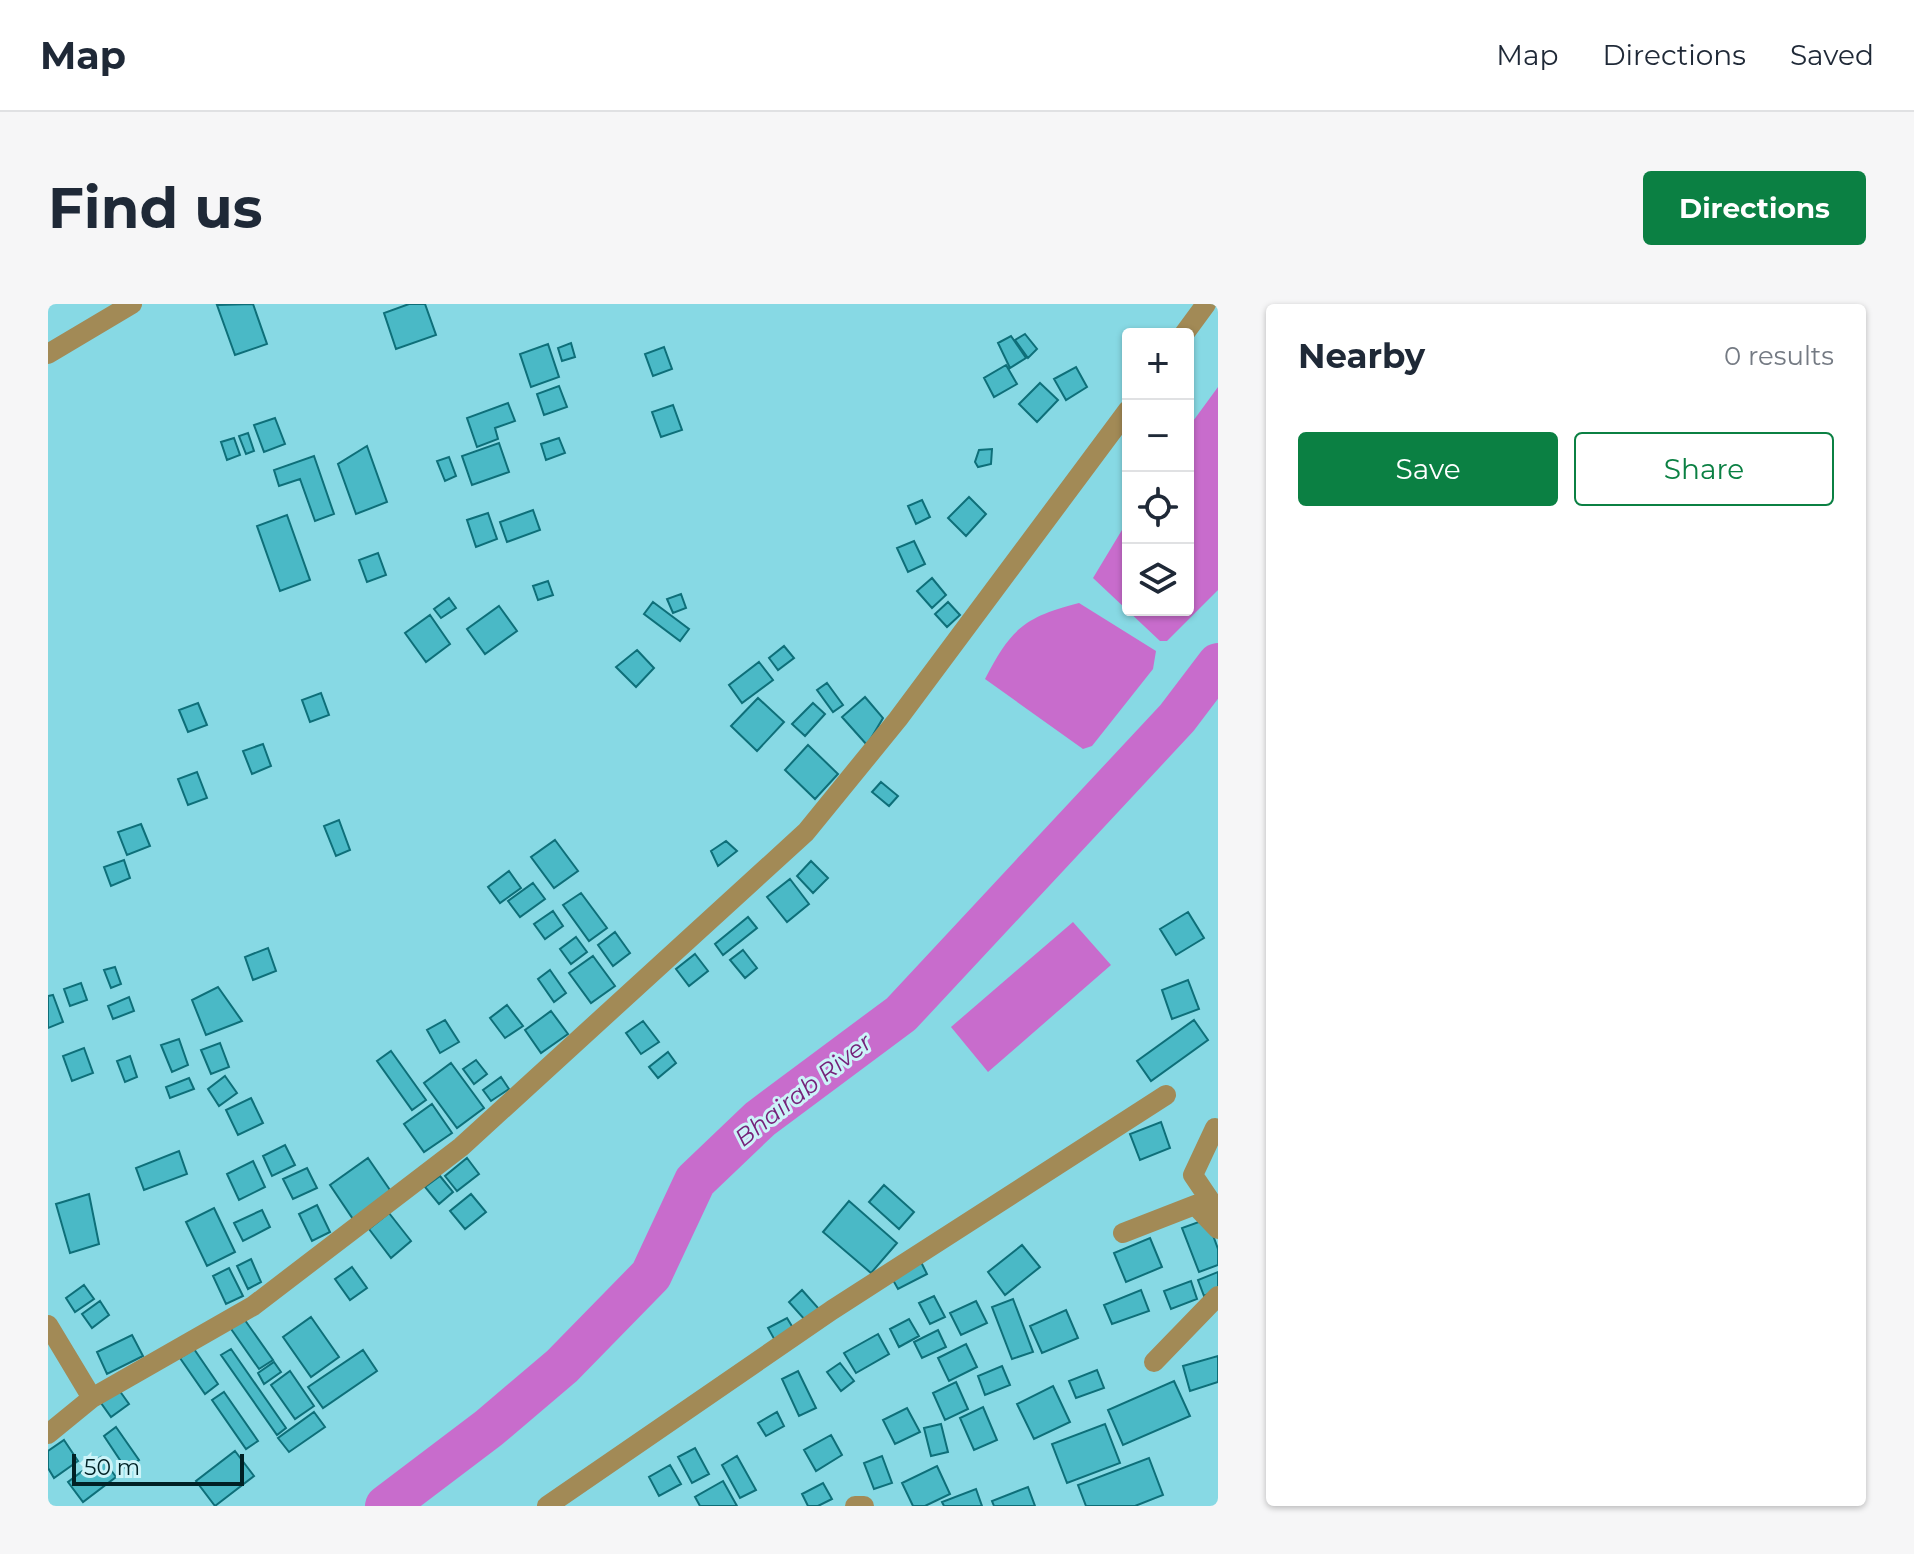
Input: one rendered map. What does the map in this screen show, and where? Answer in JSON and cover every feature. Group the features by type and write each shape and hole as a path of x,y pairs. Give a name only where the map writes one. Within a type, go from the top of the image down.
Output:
{"street":[{"path":"48,354 132,304"},
{"path":"1188,328 1206,304"},
{"path":"48,1434 92,1398 253,1306 461,1147 806,832 898,719 1122,418"},
{"path":"547,1506 832,1310 1166,1095"},
{"path":"1215,1128 1193,1175 1218,1212"},
{"path":"1123,1233 1195,1205 1218,1229"},
{"path":"1154,1362 1218,1296"},
{"path":"48,1325 92,1398"},
{"path":"855,1506 864,1506"}],"shaded area":[{"path":"1218,387 1218,590 1194,614 1194,472 1194,420"},
{"path":"1122,530 1122,605 1093,578"},
{"path":"1079,603 1156,651 1153,669 1092,746 1083,749 985,679 1003,648 1021,628 1045,614"},
{"path":"1133,616 1192,616 1167,641 1160,641"},
{"path":"1073,922 1111,965 988,1072 951,1027"}],"building":[{"path":"253,304 267,344 235,355 217,305"},
{"path":"409,304 425,304 436,335 396,349 384,313"},
{"path":"1025,334 1037,349 1028,358 1015,340"},
{"path":"1011,336 1026,358 1010,368 998,343"},
{"path":"571,343 575,357 562,361 558,348"},
{"path":"548,344 559,377 531,387 520,354"},
{"path":"664,347 672,369 653,376 645,354"},
{"path":"1006,365 1017,384 994,397 984,378"},
{"path":"1076,367 1087,387 1066,400 1054,379"},
{"path":"1040,383 1058,400 1037,422 1019,404"},
{"path":"559,386 567,407 544,415 537,394"},
{"path":"508,403 515,421 495,428 498,439 477,447 467,418"},
{"path":"673,405 682,430 661,437 652,412"},
{"path":"275,418 285,444 264,452 254,425"},
{"path":"248,433 254,451 246,454 239,436"},
{"path":"234,438 240,455 227,460 221,442"},
{"path":"559,438 565,453 546,460 541,444"},
{"path":"499,443 509,472 472,485 462,456"},
{"path":"367,446 387,502 356,514 338,464"},
{"path":"992,449 991,464 978,467 975,462 979,450"},
{"path":"314,456 334,514 315,521 300,479 279,486 274,470"},
{"path":"449,457 456,476 445,481 437,461"},
{"path":"969,497 986,514 966,536 948,518"},
{"path":"922,500 930,517 916,524 908,506"},
{"path":"533,510 540,530 507,542 500,522"},
{"path":"488,513 497,539 476,547 467,520"},
{"path":"287,515 310,580 280,591 257,526"},
{"path":"914,541 925,564 908,572 897,548"},
{"path":"378,553 386,575 367,582 359,560"},
{"path":"932,578 946,595 932,608 917,591"},
{"path":"548,581 553,595 538,600 533,586"},
{"path":"681,594 686,608 673,613 667,599"},
{"path":"449,598 456,608 441,618 434,609"},
{"path":"653,602 689,629 680,641 644,614"},
{"path":"948,602 960,615 947,627 935,614"},
{"path":"499,606 517,631 485,654 467,629"},
{"path":"430,615 450,644 426,662 405,633"},
{"path":"784,646 794,658 778,670 769,658"},
{"path":"637,650 654,668 636,687 616,667"},
{"path":"759,662 773,680 742,703 729,685"},
{"path":"827,683 843,705 833,712 817,690"},
{"path":"321,693 329,715 310,722 302,700"},
{"path":"865,697 883,718 867,745 842,717"},
{"path":"758,698 784,722 757,751 731,726"},
{"path":"198,703 207,725 188,732 179,710"},
{"path":"813,703 825,714 805,736 792,724"},
{"path":"263,744 271,766 252,774 243,751"},
{"path":"808,745 838,774 815,799 785,770"},
{"path":"197,772 207,798 188,805 178,779"},
{"path":"881,782 898,796 889,806 872,792"},
{"path":"339,820 350,850 336,856 324,826"},
{"path":"141,824 150,846 127,855 118,832"},
{"path":"555,840 578,871 554,888 531,857"},
{"path":"726,841 737,851 718,866 711,851"},
{"path":"124,860 130,878 111,886 104,867"},
{"path":"811,861 828,878 813,893 797,876"},
{"path":"509,871 521,888 500,903 488,887"},
{"path":"790,879 809,904 787,922 767,897"},
{"path":"533,883 545,899 520,917 508,901"},
{"path":"581,893 607,928 589,941 563,905"},
{"path":"553,911 563,926 545,939 534,924"},
{"path":"1188,912 1204,938 1176,955 1160,929"},
{"path":"748,917 757,928 723,955 715,944"},
{"path":"615,932 630,953 613,966 598,945"},
{"path":"576,937 587,952 571,964 560,949"},
{"path":"268,948 276,971 253,980 245,957"},
{"path":"743,950 757,968 745,978 730,960"},
{"path":"695,954 708,971 689,986 676,969"},
{"path":"593,956 615,986 591,1003 569,973"},
{"path":"115,967 121,984 111,988 104,970"},
{"path":"550,970 566,993 554,1002 538,979"},
{"path":"1188,980 1199,1009 1172,1019 1162,990"},
{"path":"81,983 87,1000 70,1006 64,989"},
{"path":"218,987 242,1021 206,1035 192,1000"},
{"path":"53,995 63,1022 48,1028 48,996"},
{"path":"129,997 134,1011 113,1019 108,1006"},
{"path":"507,1005 523,1026 505,1038 490,1018"},
{"path":"551,1011 568,1034 541,1053 525,1030"},
{"path":"445,1020 459,1042 440,1053 427,1030"},
{"path":"1194,1020 1208,1040 1151,1081 1137,1061"},
{"path":"643,1021 659,1042 641,1054 626,1033"},
{"path":"179,1039 188,1065 172,1072 161,1045"},
{"path":"220,1043 229,1067 211,1074 201,1050"},
{"path":"84,1048 93,1073 72,1081 63,1056"},
{"path":"391,1051 426,1100 412,1110 377,1061"},
{"path":"668,1052 676,1063 658,1078 649,1067"},
{"path":"130,1056 137,1077 125,1082 117,1061"},
{"path":"476,1060 487,1074 474,1084 463,1069"},
{"path":"451,1063 484,1108 457,1128 424,1083"},
{"path":"225,1076 237,1093 219,1106 208,1089"},
{"path":"501,1077 509,1089 491,1101 483,1090"},
{"path":"189,1078 194,1089 170,1098 166,1087"},
{"path":"251,1098 263,1123 238,1135 226,1110"},
{"path":"432,1104 452,1133 424,1152 404,1124"},
{"path":"1161,1122 1170,1148 1140,1160 1130,1134"},
{"path":"285,1145 295,1165 272,1176 263,1156"},
{"path":"179,1151 187,1174 144,1190 136,1168"},
{"path":"368,1158 392,1193 353,1219 330,1185"},
{"path":"467,1158 479,1174 457,1191 445,1176"},
{"path":"253,1161 265,1187 239,1200 227,1174"},
{"path":"307,1168 317,1188 293,1199 283,1179"},
{"path":"440,1176 453,1192 439,1204 425,1187"},
{"path":"884,1185 914,1212 899,1229 869,1202"},
{"path":"89,1194 99,1244 70,1253 56,1204"},
{"path":"471,1194 486,1212 465,1229 450,1211"},
{"path":"849,1201 897,1243 871,1273 823,1232"},
{"path":"317,1205 330,1232 312,1241 299,1214"},
{"path":"214,1208 235,1252 207,1266 186,1222"},
{"path":"262,1210 270,1227 243,1241 234,1223"},
{"path":"389,1213 411,1241 391,1258 369,1229"},
{"path":"1207,1219 1218,1249 1218,1265 1199,1272 1182,1228"},
{"path":"1150,1238 1162,1267 1126,1282 1114,1253"},
{"path":"1022,1245 1040,1267 1005,1295 988,1272"},
{"path":"918,1256 927,1274 898,1289 888,1271"},
{"path":"251,1259 261,1282 248,1289 237,1266"},
{"path":"352,1267 367,1288 350,1300 335,1279"},
{"path":"229,1268 243,1296 226,1304 213,1276"},
{"path":"1218,1272 1218,1290 1204,1296 1198,1280"},
{"path":"1191,1281 1197,1299 1171,1309 1164,1291"},
{"path":"84,1285 94,1299 75,1312 66,1298"},
{"path":"802,1290 819,1309 805,1320 789,1302"},
{"path":"1141,1290 1149,1311 1112,1324 1104,1305"},
{"path":"934,1296 945,1317 930,1324 919,1303"},
{"path":"1013,1299 1033,1352 1012,1359 992,1307"},
{"path":"100,1301 109,1315 92,1328 82,1314"},
{"path":"976,1301 987,1323 961,1335 950,1313"},
{"path":"1066,1310 1078,1338 1042,1353 1030,1326"},
{"path":"242,1316 273,1360 259,1369 229,1326"},
{"path":"311,1317 339,1357 311,1377 283,1337"},
{"path":"787,1318 796,1333 777,1344 768,1328"},
{"path":"909,1319 919,1336 899,1347 890,1329"},
{"path":"938,1330 946,1347 922,1358 914,1342"},
{"path":"878,1334 889,1354 856,1373 844,1353"},
{"path":"132,1335 143,1356 107,1374 97,1352"},
{"path":"966,1344 977,1367 949,1381 938,1358"},
{"path":"194,1349 218,1384 205,1394 180,1358"},
{"path":"231,1349 286,1428 277,1435 221,1355"},
{"path":"363,1350 377,1371 323,1408 308,1387"},
{"path":"1218,1356 1218,1382 1190,1391 1183,1366"},
{"path":"274,1362 281,1372 264,1384 258,1373"},
{"path":"840,1363 854,1381 841,1391 827,1372"},
{"path":"1002,1366 1010,1385 985,1395 978,1376"},
{"path":"1097,1370 1104,1388 1076,1398 1069,1381"},
{"path":"290,1371 314,1406 295,1419 271,1385"},
{"path":"798,1371 816,1408 799,1416 782,1379"},
{"path":"1174,1381 1190,1416 1123,1445 1108,1410"},
{"path":"956,1382 968,1409 945,1420 933,1393"},
{"path":"1053,1386 1070,1422 1034,1439 1017,1404"},
{"path":"119,1390 129,1404 111,1417 101,1403"},
{"path":"224,1392 258,1441 246,1449 212,1400"},
{"path":"983,1407 997,1440 974,1450 960,1418"},
{"path":"907,1408 920,1432 895,1444 883,1420"},
{"path":"314,1412 325,1427 289,1452 278,1438"},
{"path":"777,1412 784,1426 766,1436 758,1423"},
{"path":"941,1424 948,1452 931,1456 924,1428"},
{"path":"1105,1424 1120,1463 1067,1483 1052,1444"},
{"path":"116,1427 139,1460 126,1469 104,1436"},
{"path":"831,1435 842,1455 816,1471 804,1450"},
{"path":"64,1440 78,1461 54,1478 48,1468 48,1451"},
{"path":"695,1448 709,1474 692,1483 678,1457"},
{"path":"235,1451 254,1476 215,1506 196,1481"},
{"path":"737,1456 756,1490 740,1498 722,1465"},
{"path":"882,1456 892,1483 874,1489 864,1463"},
{"path":"101,1457 116,1477 83,1502 68,1482"},
{"path":"1149,1458 1163,1495 1135,1506 1086,1506 1078,1485"},
{"path":"670,1465 681,1484 659,1496 649,1477"},
{"path":"937,1466 950,1494 925,1506 913,1506 902,1483"},
{"path":"723,1481 737,1506 700,1506 695,1497"},
{"path":"823,1483 832,1499 818,1506 808,1506 802,1494"},
{"path":"1028,1487 1035,1506 994,1506 992,1501"},
{"path":"976,1489 982,1506 944,1506 942,1502"}],"waterway":[{"name":"Bhairab River","path":"386,1506 489,1428 562,1366 651,1275 695,1181 760,1119 901,1014 1177,718 1218,664"}]}
